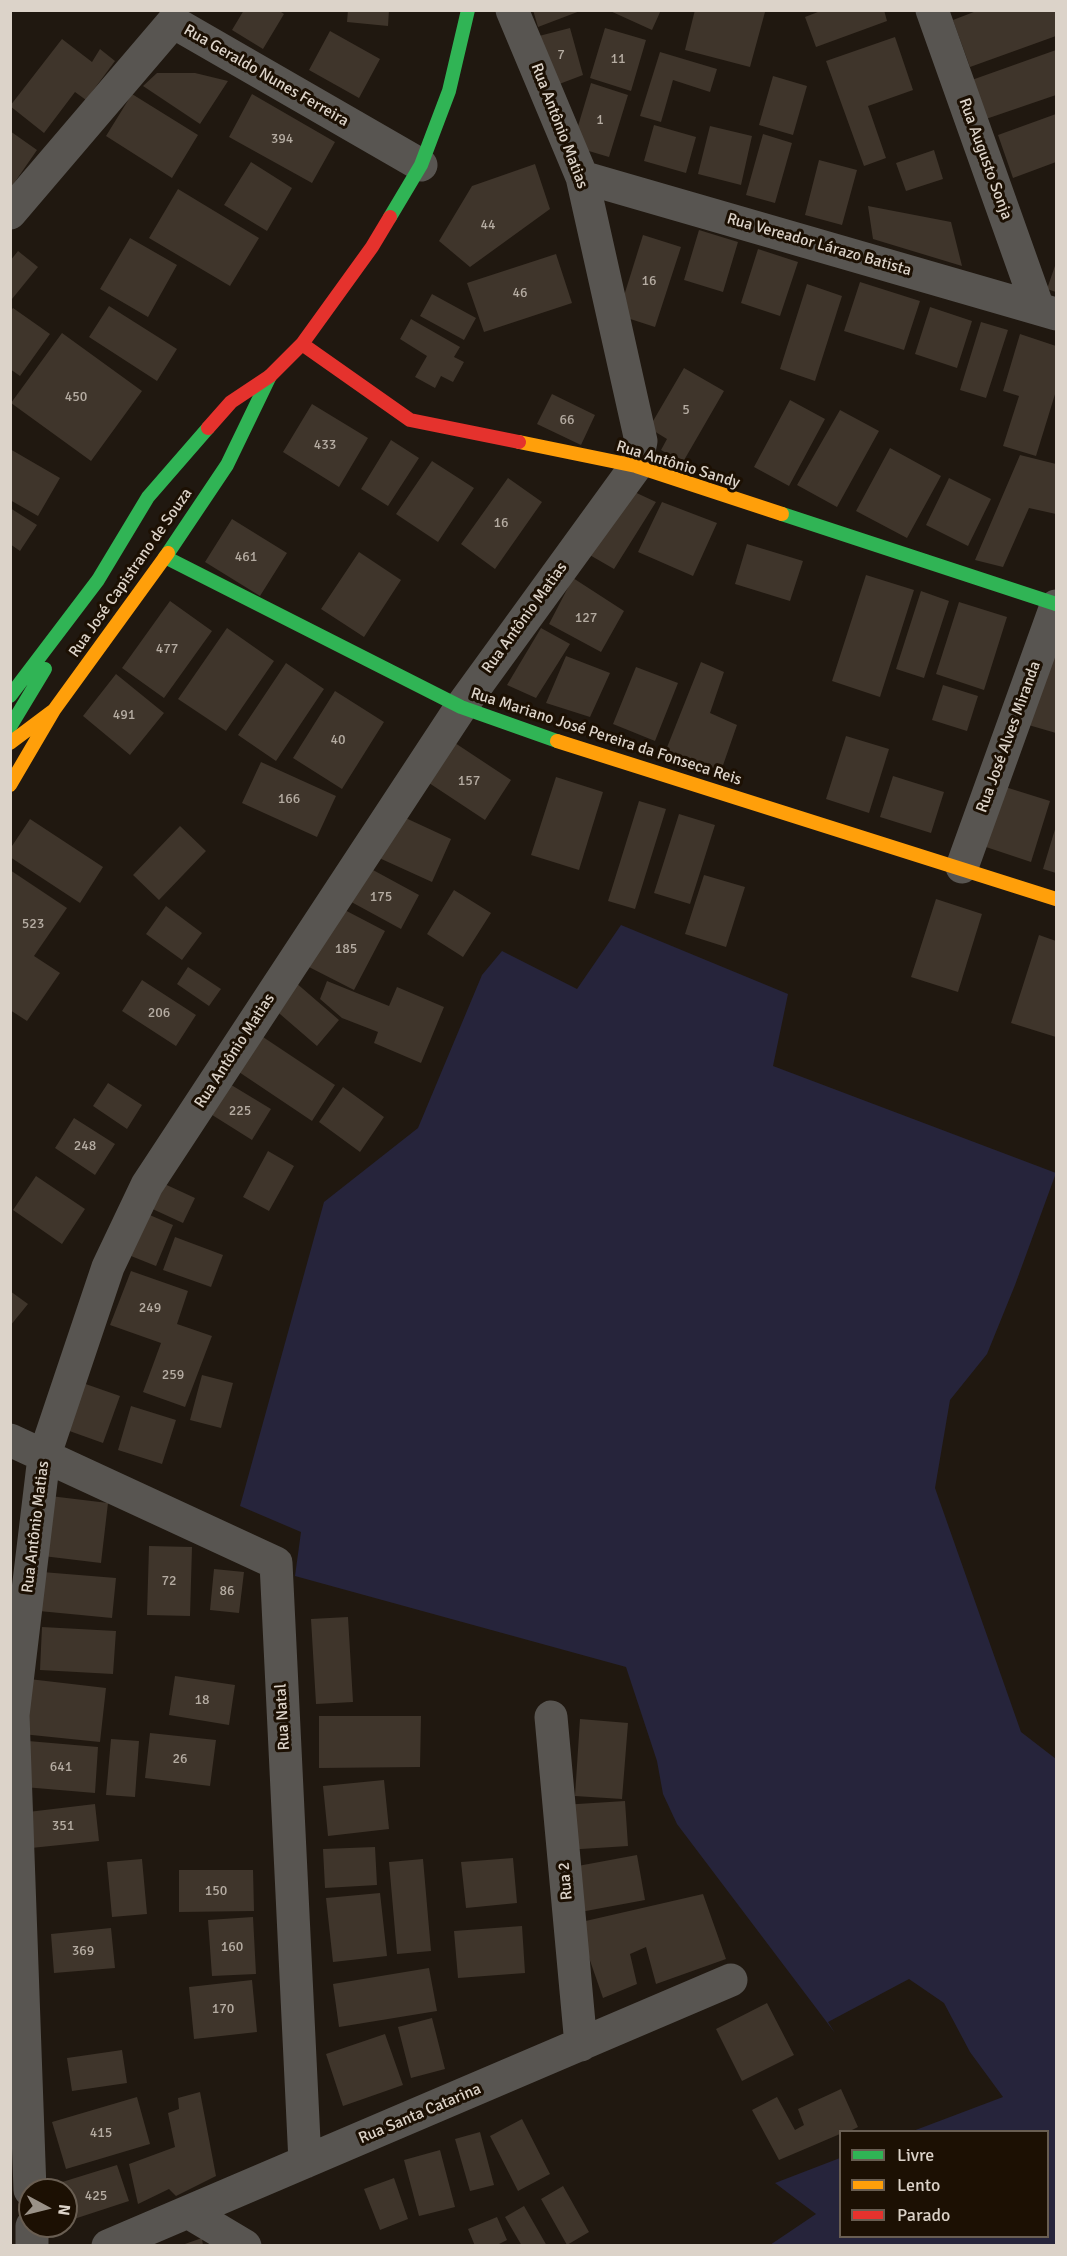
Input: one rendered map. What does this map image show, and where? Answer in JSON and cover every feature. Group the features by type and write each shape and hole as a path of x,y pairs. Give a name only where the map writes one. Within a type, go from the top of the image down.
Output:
{"street":[{"name":"Rua José Capistrano de Souza","path":"10,726 148,497 231,402 270,376 302,344 372,247 421,165 449,91 468,10"},
{"name":"Rua Antônio Matias","path":"30,2178 13,1715 44,1457 108,1267 147,1185 461,707 636,466 641,441 582,177 512,10"},
{"name":"Rua Augusto Sonja","path":"932,10 1047,311"},
{"name":"Rua Geraldo Nunes Ferreira","path":"10,213 168,16 421,165"},
{"name":"Rua Vereador Lárazo Batista","path":"582,177 1047,311"},
{"name":"Rua Antônio Sandy","path":"302,344 410,420 636,466 1056,605"},
{"name":"Rua José Capistrano de Souza","path":"10,784 54,710 165,557 227,465 270,376"},
{"path":"148,497 152,520"},
{"path":"156,543 165,557"},
{"name":"Rua Mariano José Pereira da Fonseca Reis","path":"165,557 461,707 545,737 962,867 1056,899"},
{"path":"10,696 98,580"},
{"name":"Rua José Alves Miranda","path":"962,867 1056,605"},
{"path":"10,743 54,710"},
{"name":"Rua Natal","path":"10,1440 276,1563 305,2162"},
{"name":"Rua 2","path":"551,1717 581,2045"},
{"name":"Rua Santa Catarina","path":"108,2246 731,1980"},
{"path":"188,2212 244,2246"}],"shaded area":[{"path":"621,925 788,994 773,1066 1056,1173 987,1354 950,1400 935,1488 1021,1732 1056,1759 1056,2245 770,2245 816,2214 775,2183 839,2158 839,2238 1049,2238 1049,2130 916,2130 1003,2097 970,2052 944,2003 909,1979 828,2022 835,2033 677,1824 663,1794 657,1761 626,1667 295,1576 301,1532 240,1506 324,1202 418,1128 482,975 502,951 577,989"}],"building":[{"path":"244,10 278,10 284,14 263,49 232,30"},
{"path":"348,10 389,10 388,26 347,22"},
{"path":"533,10 580,10 580,11 538,27"},
{"path":"608,10 661,10 652,30"},
{"path":"695,10 765,12 750,67 685,50"},
{"path":"823,10 884,10 887,21 816,47 805,17"},
{"path":"979,10 1056,10 1056,36 970,67 953,20"},
{"path":"570,28 583,75 554,86 539,36"},
{"path":"605,28 646,40 631,91 590,78"},
{"path":"330,31 380,59 359,98 309,70"},
{"path":"895,37 913,90 868,106 886,158 864,166 826,61"},
{"path":"62,39 92,62 100,49 115,61 86,100 75,92 44,133 10,106"},
{"path":"1056,50 1056,95 983,120 969,81"},
{"path":"660,52 717,69 710,92 673,80 661,122 640,116"},
{"path":"157,73 195,73 228,81 200,124 143,86"},
{"path":"773,76 807,86 793,135 759,125"},
{"path":"591,83 628,95 609,157 572,146"},
{"path":"132,94 198,135 172,178 106,136"},
{"path":"252,94 335,142 312,183 229,137"},
{"path":"1056,114 1056,162 1013,178 998,135"},
{"path":"654,125 696,137 686,173 644,161"},
{"path":"710,126 752,136 741,185 698,174"},
{"path":"10,131 37,150 10,189"},
{"path":"763,134 792,143 775,203 746,195"},
{"path":"934,150 943,179 906,191 896,163"},
{"path":"819,160 857,170 842,225 805,215"},
{"path":"251,162 292,188 267,231 224,205"},
{"path":"535,164 550,209 470,267 439,241 472,186"},
{"path":"178,189 259,238 230,286 149,238"},
{"path":"868,206 951,222 962,266 873,239"},
{"path":"699,230 738,242 723,292 684,280"},
{"path":"643,235 681,247 655,327 618,315"},
{"path":"130,238 177,265 148,317 100,289"},
{"path":"758,249 798,262 780,316 741,303"},
{"path":"18,251 38,267 12,299 10,297 10,261"},
{"path":"556,254 572,303 484,332 467,283"},
{"path":"1056,263 1056,292 1047,289"},
{"path":"860,282 920,301 904,350 844,331"},
{"path":"807,284 842,296 815,381 780,369"},
{"path":"432,294 476,318 464,340 420,316"},
{"path":"109,306 177,349 157,381 89,337"},
{"path":"930,307 972,321 957,368 915,354"},
{"path":"13,308 50,334 20,376 10,369 10,312"},
{"path":"411,319 460,347 454,357 464,362 453,382 441,376 435,388 415,377 427,356 400,339"},
{"path":"981,322 1008,330 986,398 960,390"},
{"path":"62,333 142,391 91,461 11,403"},
{"path":"1020,334 1056,346 1056,391 1036,456 1003,446 1019,396 1003,391"},
{"path":"684,368 724,391 683,462 661,450 667,439 649,428"},
{"path":"552,394 595,415 581,445 537,424"},
{"path":"790,400 825,419 789,486 754,467"},
{"path":"312,404 368,438 339,487 283,452"},
{"path":"840,410 879,431 837,507 797,485"},
{"path":"391,440 419,458 388,506 361,489"},
{"path":"890,448 941,476 907,538 856,511"},
{"path":"10,449 60,478 38,516 10,500"},
{"path":"1020,455 1056,464 1056,514 1029,508 1003,567 975,560"},
{"path":"432,461 474,488 438,542 396,514"},
{"path":"508,478 542,502 495,569 461,544"},
{"path":"949,478 991,499 968,546 926,525"},
{"path":"628,489 656,502 614,569 588,554"},
{"path":"662,502 717,523 693,576 638,552"},
{"path":"10,508 37,525 20,551 10,544"},
{"path":"232,519 287,553 260,596 205,562"},
{"path":"747,544 803,561 790,601 735,584"},
{"path":"359,552 401,580 364,637 321,609"},
{"path":"866,575 914,590 880,697 832,681"},
{"path":"573,578 624,611 601,652 549,624"},
{"path":"921,591 949,601 924,678 896,669"},
{"path":"170,601 212,631 164,698 122,668"},
{"path":"959,602 1007,617 984,690 936,674"},
{"path":"227,628 274,661 226,731 178,699"},
{"path":"541,628 570,644 536,698 507,685"},
{"path":"1056,639 1056,733 1025,724"},
{"path":"566,656 610,673 590,717 546,703"},
{"path":"701,662 724,672 710,713 737,725 721,771 666,750"},
{"path":"286,663 324,689 276,761 238,735"},
{"path":"636,667 678,683 655,741 613,724"},
{"path":"116,674 164,713 130,755 83,716"},
{"path":"943,685 978,696 967,731 932,720"},
{"path":"335,691 384,722 342,789 293,758"},
{"path":"846,736 889,749 869,813 826,799"},
{"path":"452,741 511,780 485,820 426,781"},
{"path":"261,762 336,796 317,837 242,803"},
{"path":"893,776 944,792 931,833 880,817"},
{"path":"556,777 603,792 579,870 531,855"},
{"path":"1002,786 1050,801 1031,862 983,846"},
{"path":"639,801 666,809 635,909 608,901"},
{"path":"397,814 451,839 432,882 377,857"},
{"path":"679,814 715,825 690,904 654,893"},
{"path":"30,819 103,867 80,903 10,857 10,849"},
{"path":"180,826 206,851 159,900 133,875"},
{"path":"1056,826 1056,873 1043,869"},
{"path":"362,864 419,895 401,929 344,898"},
{"path":"10,870 67,908 34,956 60,973 27,1021 10,1010"},
{"path":"704,875 745,887 726,947 685,934"},
{"path":"454,890 491,913 463,957 427,934"},
{"path":"936,899 982,914 958,992 911,977"},
{"path":"166,906 202,933 182,960 146,934"},
{"path":"337,906 385,931 354,990 307,966"},
{"path":"1039,935 1056,941 1056,1037 1011,1023"},
{"path":"188,967 221,989 209,1006 177,984"},
{"path":"142,980 196,1015 176,1046 122,1011"},
{"path":"327,981 389,1006 397,987 444,1007 421,1063 374,1043 378,1032 342,1018 320,999"},
{"path":"295,982 339,1020 317,1046 273,1008"},
{"path":"251,1029 335,1085 312,1121 227,1064"},
{"path":"108,1083 142,1105 127,1129 93,1106"},
{"path":"228,1083 271,1109 252,1140 209,1113"},
{"path":"343,1087 384,1117 360,1152 319,1122"},
{"path":"74,1118 115,1144 95,1175 55,1148"},
{"path":"268,1151 294,1166 269,1211 243,1197"},
{"path":"36,1176 85,1209 62,1244 13,1210"},
{"path":"158,1181 195,1198 183,1223 146,1206"},
{"path":"138,1210 173,1225 156,1266 121,1252"},
{"path":"175,1237 223,1255 211,1287 163,1270"},
{"path":"131,1271 188,1291 177,1324 212,1336 185,1407 143,1392 161,1343 110,1325"},
{"path":"10,1291 28,1304 10,1326"},
{"path":"202,1375 233,1383 221,1428 190,1420"},
{"path":"77,1381 120,1396 103,1443 61,1428"},
{"path":"131,1406 176,1420 162,1464 118,1450"},
{"path":"50,1496 108,1503 101,1563 43,1556"},
{"path":"149,1546 192,1547 190,1616 147,1615"},
{"path":"214,1569 244,1572 239,1613 210,1610"},
{"path":"42,1572 116,1578 112,1618 39,1611"},
{"path":"348,1617 353,1702 316,1704 311,1619"},
{"path":"42,1627 116,1631 113,1674 40,1670"},
{"path":"175,1676 235,1685 229,1725 169,1715"},
{"path":"29,1679 106,1688 100,1742 22,1734"},
{"path":"319,1716 421,1716 420,1767 319,1768"},
{"path":"580,1719 628,1723 622,1799 575,1796"},
{"path":"150,1733 216,1740 210,1786 145,1778"},
{"path":"111,1739 139,1741 135,1797 106,1795"},
{"path":"28,1741 98,1747 95,1793 24,1787"},
{"path":"384,1780 389,1829 328,1836 323,1786"},
{"path":"625,1801 628,1846 565,1850 562,1805"},
{"path":"95,1804 99,1841 31,1848 28,1812"},
{"path":"375,1847 377,1885 325,1888 323,1849"},
{"path":"637,1855 645,1900 575,1913 567,1868"},
{"path":"513,1858 517,1903 466,1908 461,1862"},
{"path":"142,1859 147,1914 112,1917 107,1862"},
{"path":"423,1859 431,1951 397,1954 389,1862"},
{"path":"179,1870 253,1870 254,1911 179,1912"},
{"path":"380,1893 387,1956 333,1962 326,1898"},
{"path":"703,1894 726,1959 656,1984 646,1947 630,1954 637,1984 603,1998 577,1923"},
{"path":"253,1917 256,1974 212,1976 208,1920"},
{"path":"522,1926 525,1973 458,1978 454,1931"},
{"path":"111,1928 115,1968 54,1973 51,1934"},
{"path":"429,1968 437,2011 339,2027 333,1984"},
{"path":"252,1980 257,2032 194,2039 189,1987"},
{"path":"767,2003 794,2055 742,2081 716,2029"},
{"path":"432,2018 445,2069 411,2078 398,2027"},
{"path":"385,2034 403,2085 343,2106 326,2054"},
{"path":"122,2050 127,2083 72,2091 67,2058"},
{"path":"841,2089 858,2127 852,2130 839,2130 839,2134 779,2160 752,2110 777,2097 795,2130 804,2125 798,2109"},
{"path":"200,2092 216,2176 176,2196 169,2189 138,2204 129,2164 175,2147 168,2113 179,2109 178,2098"},
{"path":"137,2097 150,2144 66,2169 52,2122"},
{"path":"522,2119 550,2174 518,2191 490,2136"},
{"path":"480,2132 494,2185 470,2191 455,2139"},
{"path":"440,2150 455,2207 419,2216 404,2160"},
{"path":"117,2165 129,2201 78,2218 78,2178 75,2178"},
{"path":"394,2178 408,2219 380,2230 364,2189"},
{"path":"563,2186 589,2232 567,2245 541,2199"},
{"path":"524,2206 547,2246 522,2246 505,2217"},
{"path":"497,2217 507,2240 495,2246 475,2246 468,2229"},
{"path":"202,2238 203,2246 182,2246 182,2245"}],"traffic: fast":[{"path":"390,217 421,165 449,91 468,10"},
{"path":"168,553 227,465 270,376"},
{"path":"10,696 98,580 148,497 208,428"},
{"path":"782,514 1056,604"},
{"path":"165,557 461,707 557,741"},
{"path":"10,727 45,669"}],"traffic: slow":[{"path":"519,442 636,466 782,514"},
{"path":"10,743 54,710 168,553"},
{"path":"10,785 54,710"},
{"path":"557,741 1056,899"}],"traffic: jam":[{"path":"208,428 231,402 270,376 302,344 372,247 390,217"},
{"path":"302,344 410,420 519,442"}]}
